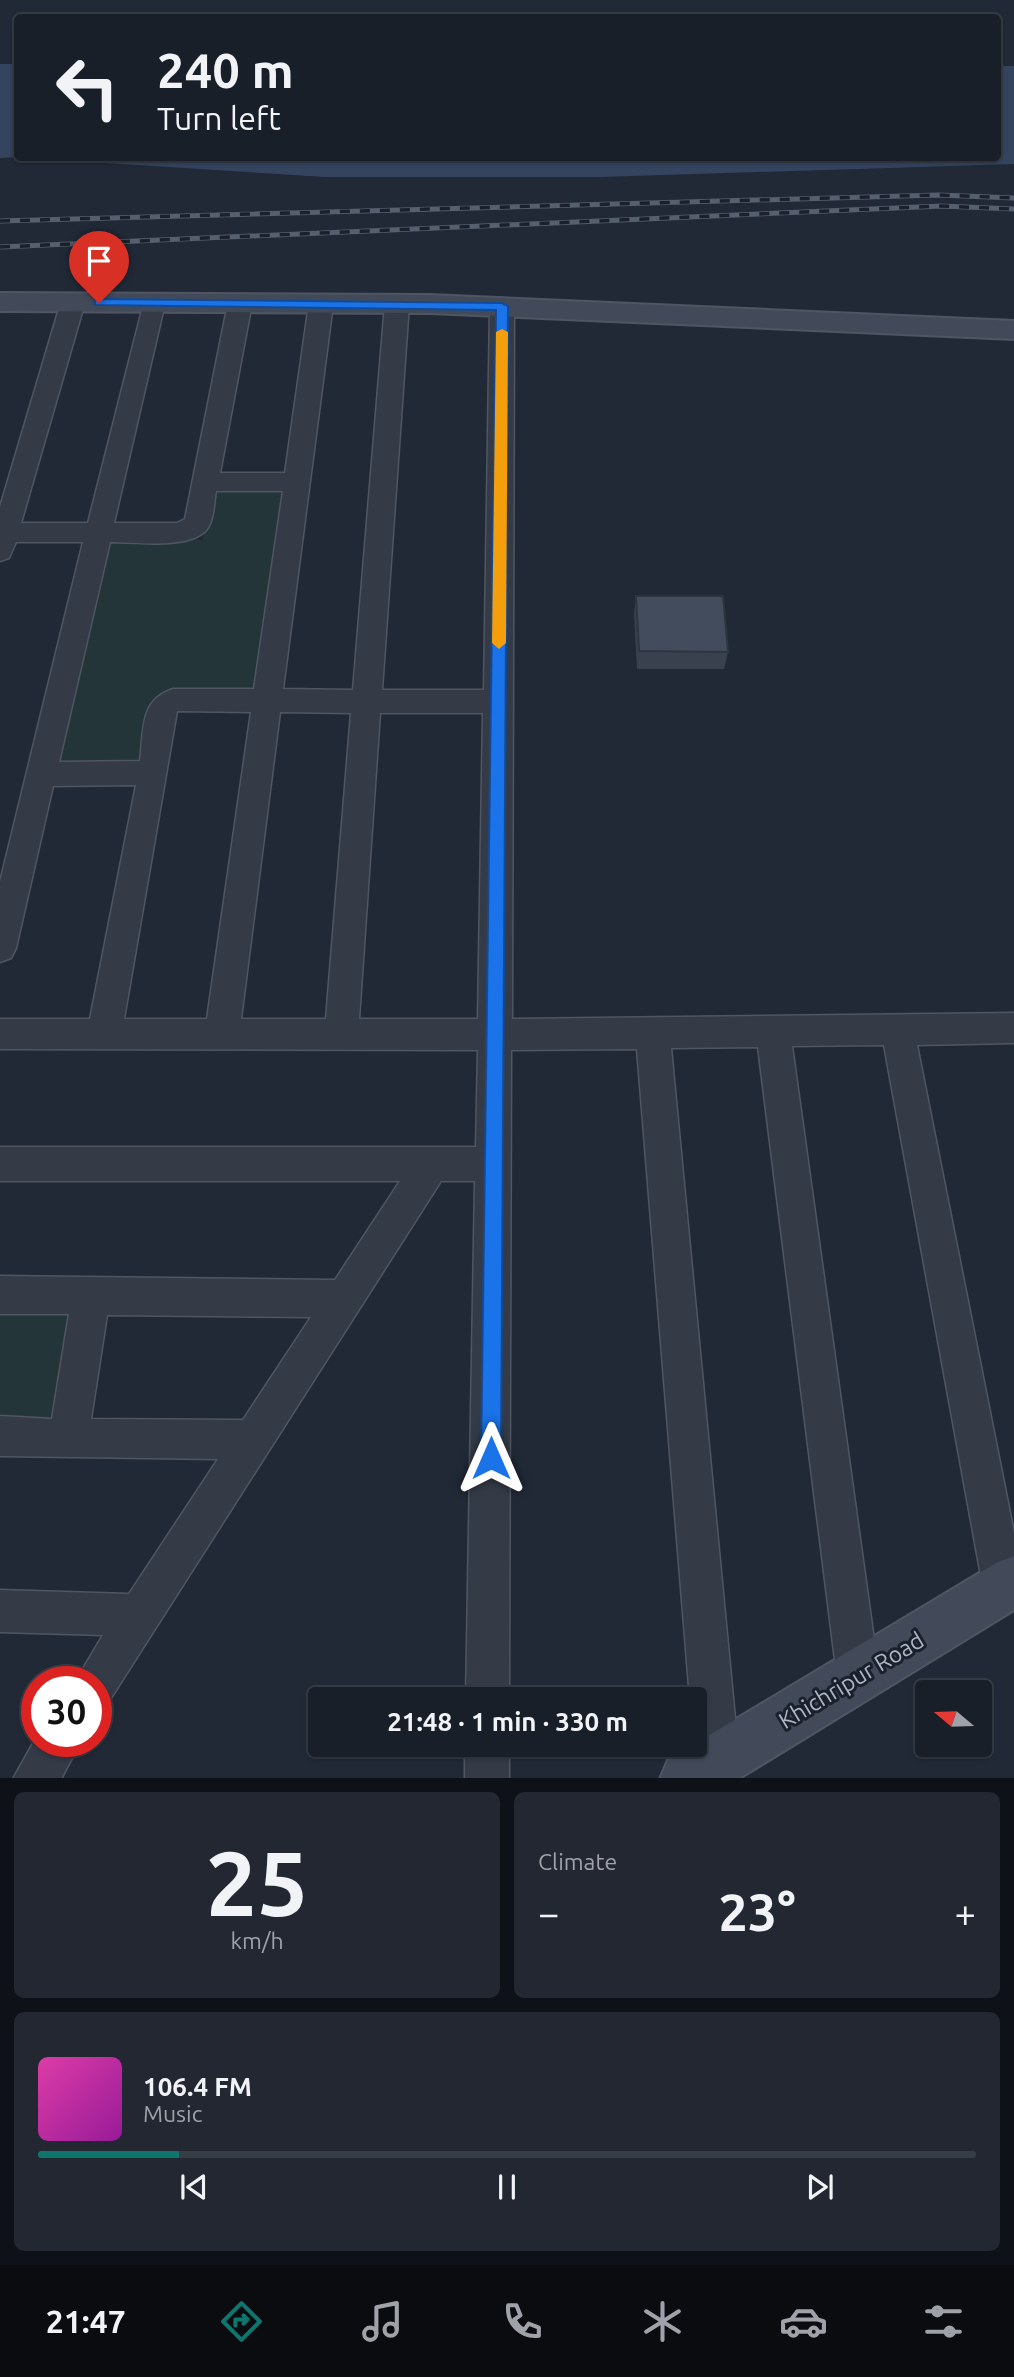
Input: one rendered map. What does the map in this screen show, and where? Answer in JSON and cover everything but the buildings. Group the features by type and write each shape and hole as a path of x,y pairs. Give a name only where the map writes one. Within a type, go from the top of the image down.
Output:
{"street":[{"path":"0,302 502,306 1014,330"},
{"path":"72,302 2,539 99,532 178,533 197,523 240,303"},
{"path":"0,948 153,303"},
{"path":"222,1034 321,304"},
{"path":"341,1034 397,304"},
{"path":"488,1687 502,306"},
{"path":"207,482 296,482"},
{"path":"104,1034 153,773 161,711 165,704 173,700 498,702"},
{"path":"42,774 153,773"},
{"path":"0,1034 495,1035 1014,1028"},
{"path":"898,1031 1009,1584"},
{"path":"773,1032 858,1676"},
{"path":"653,1033 702,1769"},
{"path":"0,1164 494,1164"},
{"path":"107,1666 432,1164"},
{"path":"0,1295 345,1299"},
{"path":"68,1439 91,1296"},
{"path":"0,1436 253,1440"},
{"name":"Khichripur Road","path":"702,1769 1009,1584"},
{"path":"0,1611 140,1615"},
{"path":"36,1778 49,1757"},
{"path":"487,1778 488,1757"}],"shaded area":[{"path":"212,487 287,487 258,695 159,694 146,765 54,764 106,540 203,540"},
{"path":"0,1309 78,1310 58,1424 0,1423"}],"water":[{"path":"0,64 14,64 14,157 0,158"},
{"path":"1001,66 1014,66 1014,164 600,177 325,177 74,161 1001,161"}],"railway":[{"path":"0,221 939,195 1014,198"},
{"path":"0,247 942,206 1014,209"}],"slow traffic":[{"path":"499,643 502,332"}],"route":[{"path":"99,303 502,306 491,1458"}]}
